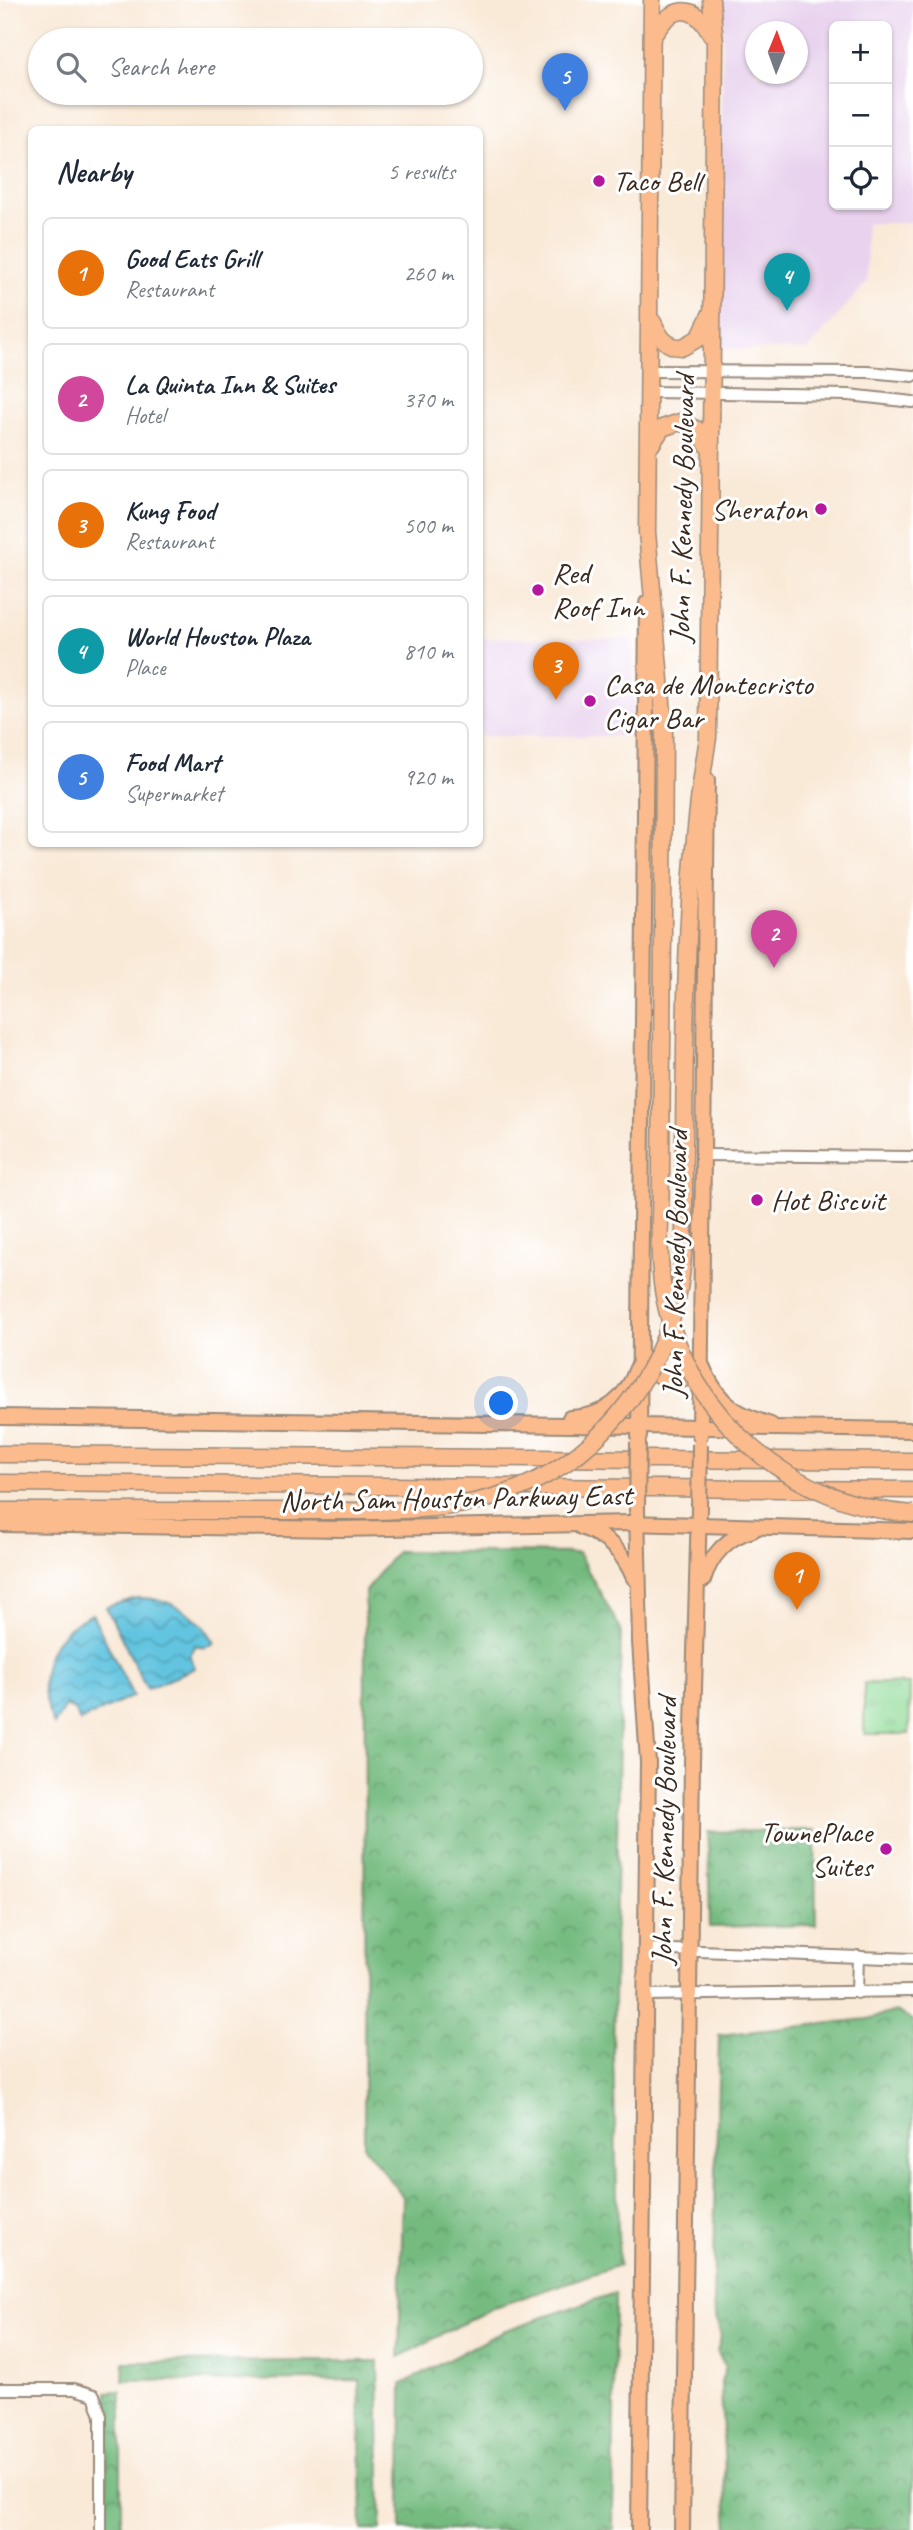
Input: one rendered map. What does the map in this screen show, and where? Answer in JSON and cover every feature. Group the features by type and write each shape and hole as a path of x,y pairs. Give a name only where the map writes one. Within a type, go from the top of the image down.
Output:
{"highway":[{"name":"John F. Kennedy Boulevard","path":"647,532 650,448 652,0"},
{"name":"John F. Kennedy Boulevard","path":"708,738 715,43 711,0"},
{"path":"652,38 667,16 678,9 689,9 704,20 715,43"},
{"path":"651,312 659,336 672,347 683,347 699,338 713,309"},
{"path":"650,448 662,428 680,422 698,430 711,451"},
{"path":"647,532 664,725 661,1244 665,1300 680,1351 719,1415 778,1469 840,1499 888,1512 913,1514"},
{"path":"0,1511 377,1511 448,1506 504,1494 550,1472 588,1446 615,1421 646,1377 675,1305 683,1240 687,930 695,813 708,738"},
{"name":"North Sam Houston Parkway East","path":"0,1454 913,1461"},
{"name":"North Sam Houston Parkway East","path":"0,1483 913,1490"}],"main road":[{"name":"John F. Kennedy Boulevard","path":"639,2530 648,1762 638,1586 637,1507 647,532"},
{"name":"John F. Kennedy Boulevard","path":"682,2530 692,1742 699,1594 708,738"},
{"path":"640,1264 647,1296 649,1368 659,1377 684,1379 692,1377 700,1362"},
{"path":"478,1423 600,1415 625,1392 640,1360"},
{"path":"700,1362 718,1394 736,1414 784,1429"},
{"path":"0,1417 478,1423 639,1434 700,1428 913,1430"},
{"path":"570,1523 599,1533 618,1548 638,1586"},
{"name":"North Sam Houston Parkway East","path":"0,1524 340,1529 637,1523 699,1527 913,1531"},
{"path":"699,1594 708,1563 718,1551 747,1531 764,1527"}],"street":[{"path":"650,370 913,376"},
{"path":"896,399 898,374"},
{"path":"650,392 849,395 913,401"},
{"path":"705,1155 913,1157"},
{"path":"646,1949 913,1959"},
{"path":"857,1993 858,1956"},
{"path":"645,1995 913,1991"},
{"path":"0,2389 74,2389 94,2395 102,2416 101,2530"}],"shaded area":[{"path":"723,0 913,0 913,223 866,223 867,282 808,350 720,349"},
{"path":"483,638 633,639 633,736 483,736"}],"green space":[{"path":"397,1551 578,1553 621,1630 613,2053 619,2265 492,2308 399,2357 403,2197 364,2147 365,1591"},
{"path":"864,1683 910,1684 909,1734 864,1734"},
{"path":"815,1830 816,1925 710,1927 708,1832"},
{"path":"896,2011 913,2020 913,2530 728,2530 721,2382 726,2367 717,2352 721,2337 713,2305 719,2035 868,2019"},
{"path":"615,2293 613,2530 401,2530 402,2384 503,2331"},
{"path":"378,2361 381,2530 362,2530 359,2380 123,2381 124,2362"},
{"path":"121,2391 121,2530 107,2530 107,2392"}],"water":[{"path":"137,1598 149,1598 183,1609 201,1624 215,1643 204,1648 195,1645 190,1655 195,1668 147,1689 106,1607"},
{"path":"92,1614 133,1696 80,1721 74,1709 65,1706 54,1725 44,1691 47,1661 62,1635 75,1623"}],"place":[{"name":"Food Mart","path":"565,111"},
{"name":"Taco Bell","path":"599,181"},
{"name":"World Houston Plaza","path":"787,311"},
{"name":"Sheraton","path":"821,509"},
{"name":"Red Roof Inn","path":"538,590"},
{"name":"Kung Food","path":"556,700"},
{"name":"Casa de Montecristo Cigar Bar","path":"590,701"},
{"name":"La Quinta Inn & Suites","path":"774,968"},
{"name":"Hot Biscuit","path":"757,1200"},
{"name":"Good Eats Grill","path":"797,1610"},
{"name":"TownePlace Suites","path":"886,1849"}]}
